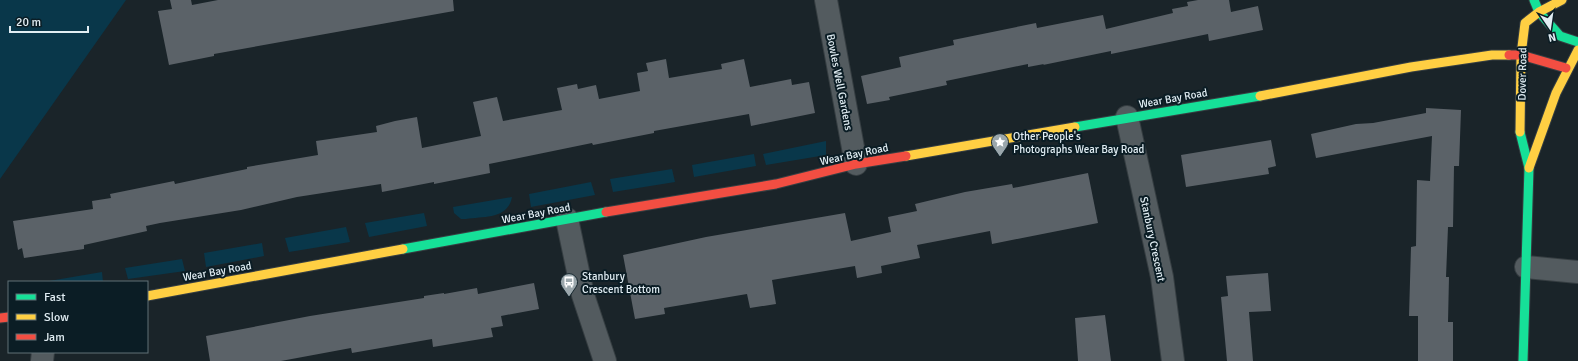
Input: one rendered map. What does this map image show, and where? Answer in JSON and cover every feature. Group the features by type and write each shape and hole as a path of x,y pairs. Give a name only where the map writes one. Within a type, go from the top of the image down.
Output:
{"street":[{"name":"Bowles Well Gardens","path":"826,0 856,164"},
{"path":"1534,0 1539,12 1560,36 1578,42"},
{"name":"Dover Road","path":"1523,361 1529,168 1520,133 1521,55 1525,23 1539,12 1562,0"},
{"name":"Dover Road","path":"1529,168 1566,68 1578,50"},
{"name":"Wear Bay Road","path":"148,296 567,219 776,184 856,164 1283,92 1411,67 1492,55 1521,55 1566,68"},
{"name":"Stanbury Crescent","path":"1127,118 1162,277 1173,361"},
{"path":"567,219 583,295 600,349 606,361"},
{"path":"1526,267 1578,272"}],"shaded area":[{"path":"0,0 126,0 0,179"},
{"path":"826,141 826,155 766,165 763,154"},
{"path":"754,154 756,166 694,177 692,165"},
{"path":"672,169 675,182 613,192 610,179"},
{"path":"591,182 595,195 531,207 529,194"},
{"path":"512,197 510,204 506,209 495,215 461,219 454,213 453,207"},
{"path":"424,213 427,226 369,237 365,223"},
{"path":"346,227 350,242 289,252 285,238"},
{"path":"262,243 264,256 206,267 204,253"},
{"path":"182,259 185,271 128,279 125,268"},
{"path":"102,272 103,281 49,281"}],"building":[{"path":"170,0 191,0 192,5 218,0 453,0 454,11 214,54 214,56 169,65 158,11 172,9"},
{"path":"1198,0 1229,0 1231,12 1258,6 1263,30 1209,41 1208,34 1111,54 1111,51 1028,67 1028,64 946,81 947,85 889,97 890,100 867,104 861,76 901,67 899,57 954,45 953,40 1036,23 1037,28 1103,15 1106,29 1173,13 1172,9 1188,6 1187,2"},
{"path":"666,59 669,78 722,69 721,64 744,59 750,87 791,79 792,85 809,82 815,113 751,126 749,114 654,131 654,133 593,145 592,143 489,164 490,173 434,184 434,182 382,192 381,184 297,197 241,210 146,226 147,231 84,245 84,249 24,258 22,248 18,250 13,221 93,209 92,201 111,198 110,194 174,181 175,184 247,169 247,167 318,155 316,141 377,132 376,126 417,117 422,148 481,136 473,102 497,97 503,121 562,110 557,88 577,84 578,89 596,85 599,99 640,91 637,73 648,71 646,63"},
{"path":"1426,108 1461,110 1459,166 1454,166 1453,227 1448,227 1446,277 1449,277 1448,322 1453,322 1453,361 1418,361 1418,316 1409,316 1411,247 1416,246 1417,180 1430,181 1432,136 1316,158 1311,134 1356,124 1373,123 1426,113"},
{"path":"1271,140 1276,166 1268,168 1269,174 1186,187 1181,155"},
{"path":"1088,173 1098,223 992,244 990,231 917,245 920,258 881,266 882,273 857,278 855,266 772,280 776,304 750,308 747,294 664,308 665,314 635,319 623,255 706,237 845,213 851,241 891,232 888,217 917,211 915,204 965,192 1012,184 1013,188"},
{"path":"1268,273 1271,311 1249,312 1253,361 1227,361 1221,297 1228,296 1226,276"},
{"path":"534,283 539,309 501,316 503,326 491,328 493,337 433,347 432,339 352,353 351,348 281,361 210,361 206,336 310,316 424,298 424,296 477,288 478,294"},
{"path":"1105,315 1111,361 1078,361 1075,318"}],"traffic: fast":[{"path":"1534,0 1539,12 1560,36 1578,42"},
{"path":"1075,127 1260,96"},
{"path":"1520,132 1529,168 1523,361"},
{"path":"403,249 606,212"}],"traffic: slow":[{"path":"1520,132 1521,55 1525,23 1539,12 1562,0"},
{"path":"1529,168 1556,93 1578,50"},
{"path":"1260,96 1411,67 1492,55 1509,55"},
{"path":"906,156 1075,127"},
{"path":"148,296 403,249"}],"traffic: jam":[{"path":"1509,55 1521,55 1566,68"},
{"path":"606,212 776,184 856,164 906,156"},
{"path":"0,318 8,317"}],"place":[{"name":"Other People's Photographs Wear Bay Road","path":"1000,157"},
{"name":"Stanbury Crescent Bottom","path":"569,297"}]}
